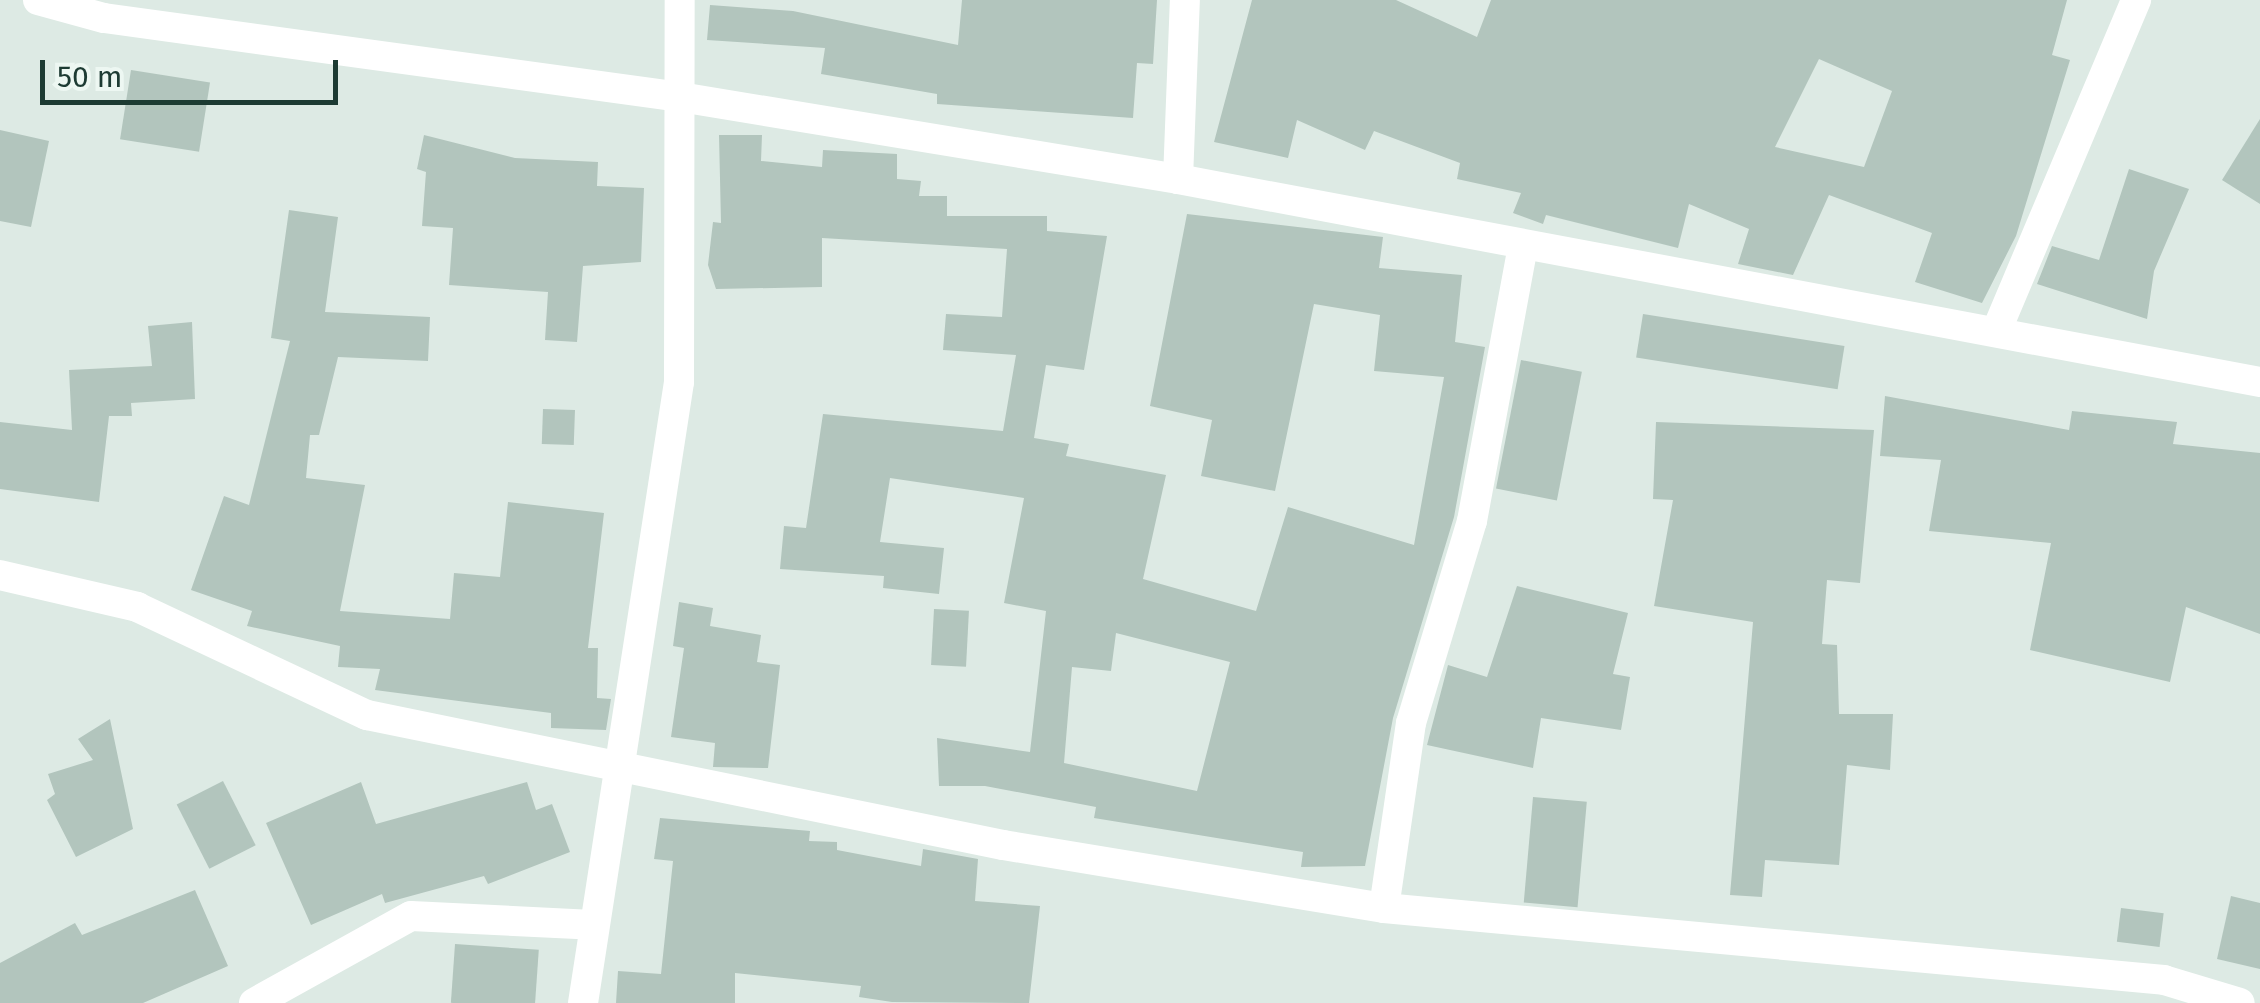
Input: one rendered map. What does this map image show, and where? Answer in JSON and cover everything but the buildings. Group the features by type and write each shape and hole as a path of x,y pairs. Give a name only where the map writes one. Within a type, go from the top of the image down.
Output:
{"street":[{"path":"38,0 104,18 680,97 1178,179 1522,250 1998,327 2260,382"},
{"path":"584,1003 592,925 623,762 678,382 680,0"},
{"path":"1178,179 1186,0"},
{"path":"1998,327 2136,0"},
{"path":"1384,908 1411,723 1472,521 1522,250"},
{"path":"0,575 137,607 367,714 623,762 1003,844 1384,908 2164,980 2240,1003"},
{"path":"254,1003 411,916 592,925"}]}
